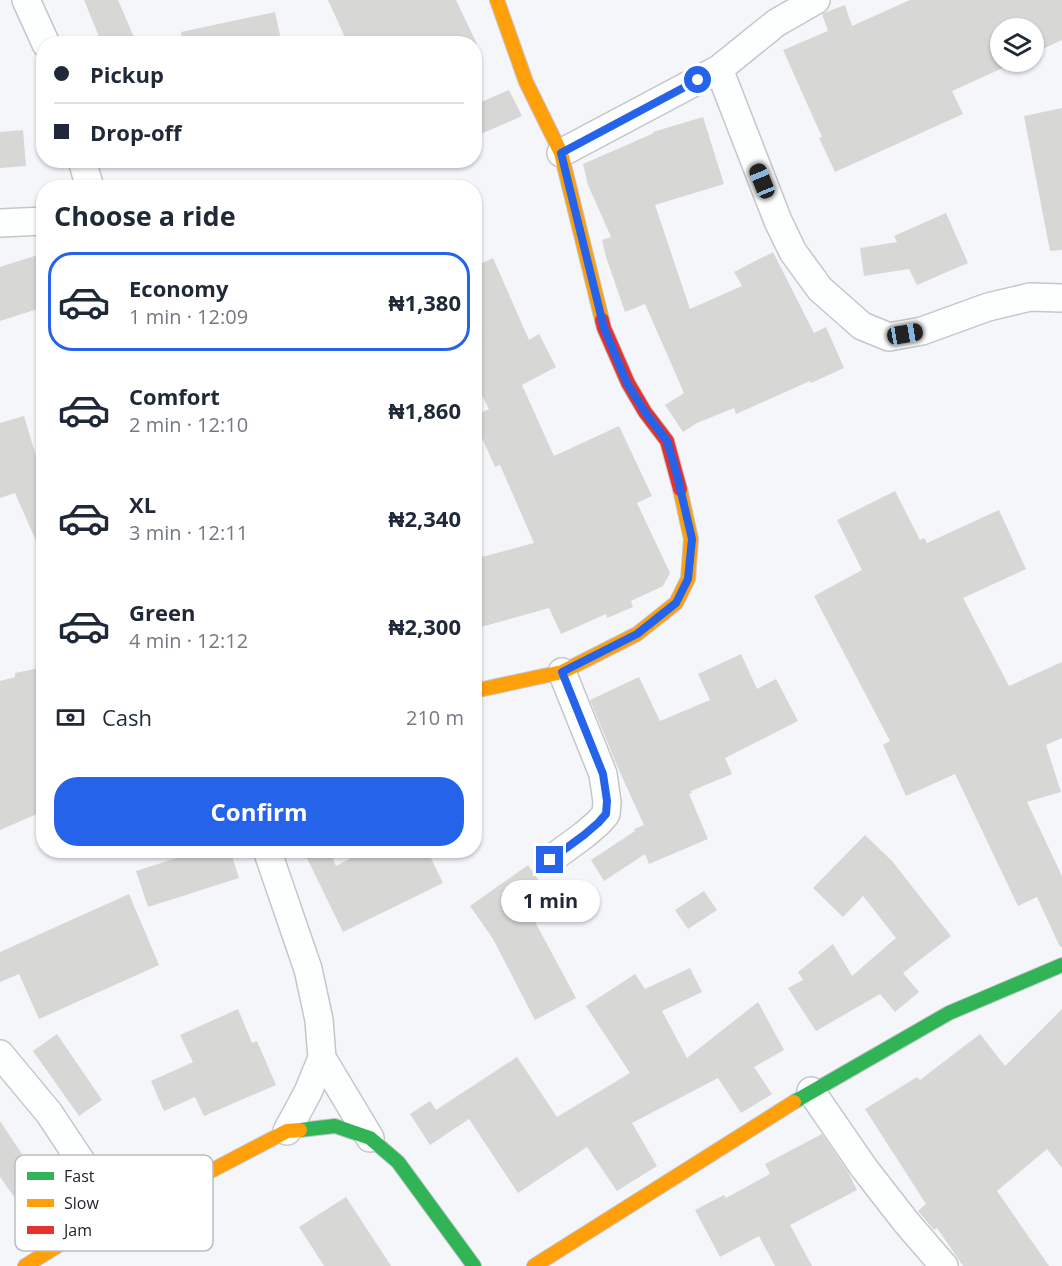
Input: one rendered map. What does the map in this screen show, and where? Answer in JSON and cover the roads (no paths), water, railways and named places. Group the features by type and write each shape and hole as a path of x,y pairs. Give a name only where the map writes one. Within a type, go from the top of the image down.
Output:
{"street":[{"path":"26,0 42,36"},
{"path":"482,689 562,672 637,634 676,603 688,579 692,539 667,441 627,383 604,328 561,153 526,82 497,0"},
{"path":"561,153 718,69 776,23 816,0"},
{"path":"718,69 778,221 793,252 820,289 862,326 889,337 921,331 988,307 1030,297 1062,298"},
{"path":"0,223 36,221"},
{"path":"550,860 598,823 606,814 607,801 603,774 562,672"},
{"path":"270,858 308,969 319,1020 322,1058 370,1138 398,1162 474,1266"},
{"path":"534,1266 812,1090 949,1013 1060,968"},
{"path":"0,1054 49,1113 77,1155"},
{"path":"287,1131 308,1092 322,1058"},
{"path":"812,1090 864,1168 944,1266"},
{"path":"213,1169 287,1131 335,1126 370,1138"},
{"path":"26,1266 48,1251"}]}
